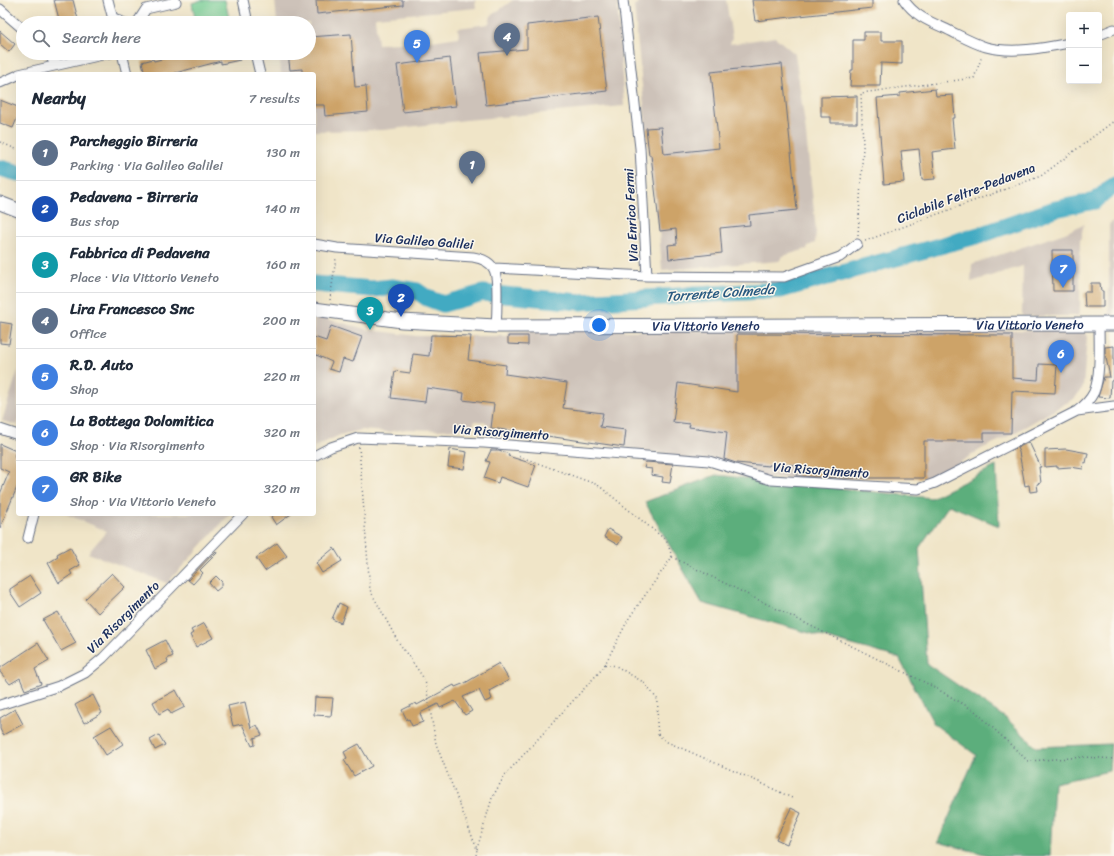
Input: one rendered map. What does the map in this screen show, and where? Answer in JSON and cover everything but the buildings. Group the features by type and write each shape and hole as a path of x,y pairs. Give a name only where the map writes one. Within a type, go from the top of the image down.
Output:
{"main road":[{"path":"0,204 16,209"},
{"name":"Via Vittorio Veneto","path":"316,309 328,312 402,321 496,326 1114,324"}],"street":[{"path":"108,0 112,16"},
{"path":"142,16 146,9 176,2 175,0"},
{"path":"243,0 246,16"},
{"name":"Via Enrico Fermi","path":"494,268 647,276 640,148 623,0"},
{"path":"904,0 911,9 922,18 985,47 1010,50 1050,47 1066,44"},
{"path":"0,8 16,23"},
{"path":"1102,34 1114,29"},
{"path":"53,60 56,65"},
{"path":"27,72 79,60"},
{"path":"124,60 127,72"},
{"path":"257,60 260,72"},
{"path":"0,83 16,75"},
{"name":"Via Galileo Galilei","path":"316,244 337,248 473,257 486,261 494,268"},
{"path":"647,276 784,277 840,257 857,244"},
{"path":"494,268 497,278 496,326"},
{"name":"Via Risorgimento","path":"316,455 330,446 358,438 484,443 709,461 771,480 918,489 935,483 1077,411 1087,402 1094,392 1098,372 1099,324"},
{"path":"1077,411 1114,406"},
{"path":"0,429 16,434"},
{"path":"28,538 34,516"},
{"name":"Via Risorgimento","path":"0,705 58,686 85,673 103,658 240,516"}],"path":[{"path":"857,244 863,147 861,93 974,78 985,47"},
{"name":"Ciclabile Feltre-Pedavena","path":"857,244 1041,176 1114,121"},
{"path":"0,142 16,149"},
{"path":"328,312 337,248"},
{"path":"358,438 370,590 398,640 425,680 436,744 478,849"},
{"path":"476,856 492,798 505,775 605,664 629,618 672,557 668,541 598,486 513,453"},
{"path":"672,557 934,687 975,711 1028,761 1084,757 1114,759"},
{"path":"605,664 616,666 643,682 658,700 656,723 658,734 665,741 794,799"}],"shaded area":[{"path":"275,0 475,0 476,8 375,18 378,44 425,42 459,37 458,28 489,24 491,16 513,0 617,0 624,106 466,120 384,130 316,131 316,72 281,72 280,60 316,60 316,16 276,16"},
{"path":"642,0 726,0 732,38 730,44 775,37 795,54 805,125 816,231 815,243 808,246 807,249 783,256 779,261 662,270 659,230 649,155 634,6"},
{"path":"1114,221 1113,317 1109,314 1109,224"},
{"path":"1084,224 1082,238 1080,240 1080,308 1078,316 1022,316 1023,266 971,282 972,264 1065,233"},
{"path":"316,316 370,330 416,336 508,336 509,331 1083,330 1087,336 1083,387 1075,398 929,479 761,478 670,455 491,428 485,422 475,421 472,428 438,430 406,429 387,432 361,430 340,435 316,446"},
{"path":"16,376 16,424 2,421"},
{"path":"71,516 228,516 167,583 88,553 107,531"}],"green space":[{"path":"202,0 225,0 228,16 195,16 192,3"},
{"path":"996,466 999,526 949,505 919,548 927,664 1007,719 1036,747 1111,744 1109,771 1054,783 1050,856 992,856 938,842 976,755 934,724 899,658 702,603 645,502 716,475 931,498"}],"waterway":[{"name":"Torrente Colmeda","path":"0,168 16,172"},
{"name":"Torrente Colmeda","path":"316,284 372,289 392,287 417,291 427,298 443,304 483,293 580,302 780,290 983,234 1055,209 1095,201 1114,185"}],"place":[{"name":"Lira Francesco Snc","path":"507,56"},
{"name":"R.D. Auto","path":"417,63"},
{"name":"Parcheggio Birreria","path":"472,184"},
{"name":"GR Bike","path":"1063,288"},
{"name":"Pedavena - Birreria","path":"401,317"},
{"name":"Fabbrica di Pedavena","path":"370,330"},
{"name":"La Bottega Dolomitica","path":"1061,373"}]}
